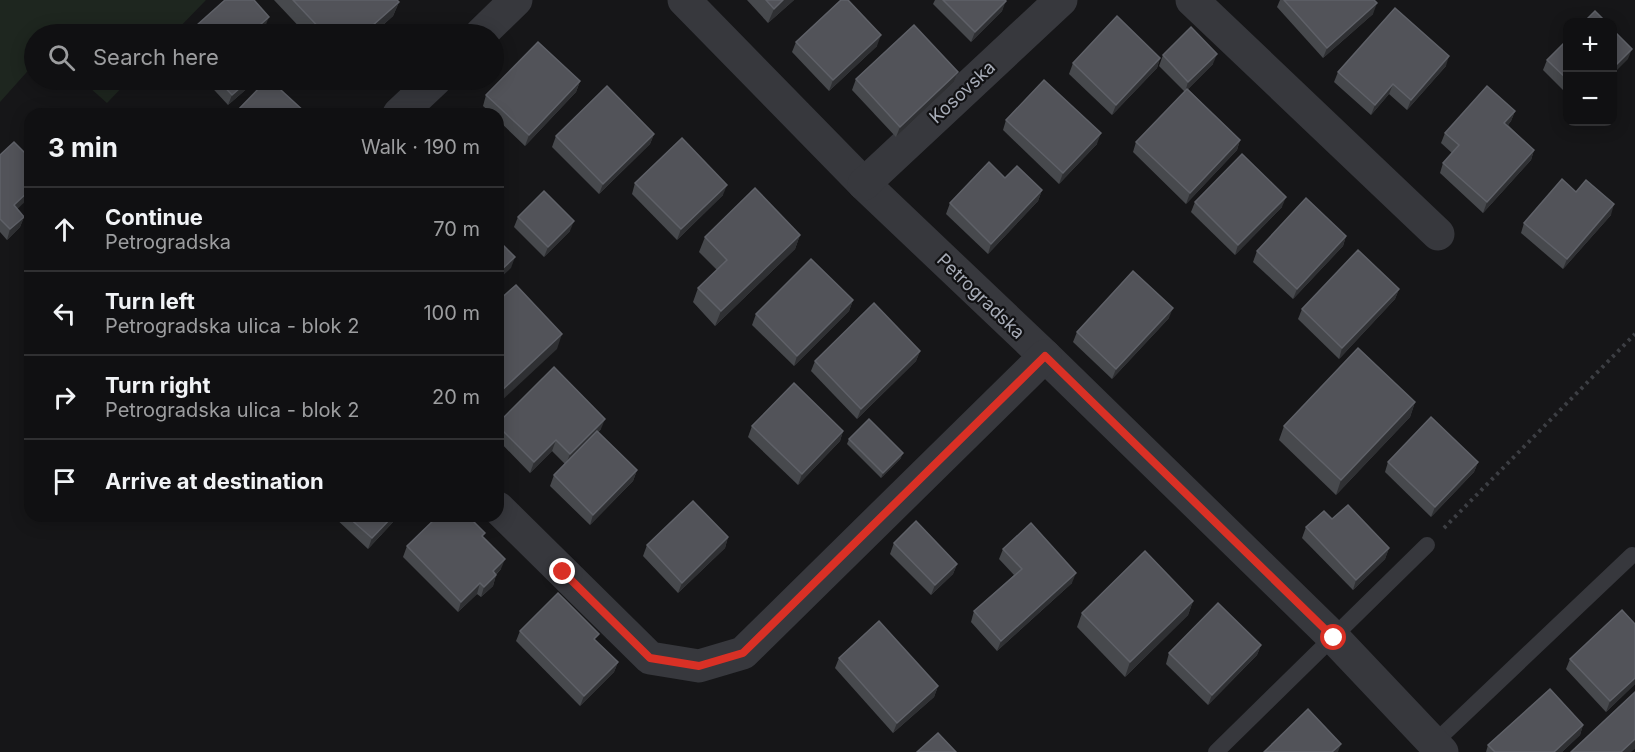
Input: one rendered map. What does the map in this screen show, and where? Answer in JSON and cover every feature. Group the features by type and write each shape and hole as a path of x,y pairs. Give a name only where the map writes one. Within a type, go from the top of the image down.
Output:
{"street":[{"path":"491,24 516,0"},
{"name":"Petrogradska","path":"684,0 864,183 1334,638 1438,748"},
{"name":"Kosovska","path":"864,183 1061,0"},
{"path":"1192,0 1438,234"},
{"path":"405,108 424,90"},
{"path":"504,514 650,658 699,666 743,653 1045,356"}],"lane":[{"path":"1216,752 1427,545"},
{"path":"1438,748 1632,555"}],"path":[{"path":"1427,545 1635,334"}],"shaded area":[{"path":"0,0 206,0 183,24 24,24 24,75 0,102"},
{"path":"92,90 119,90 107,103"}],"building":[{"path":"225,0 254,0 269,17 261,24 198,24"},
{"path":"293,0 397,0 399,2 374,24 316,24"},
{"path":"766,0 783,0 774,9"},
{"path":"841,0 848,0 881,35 833,80 796,42"},
{"path":"943,0 1005,0 1006,1 975,32"},
{"path":"1284,0 1374,0 1377,3 1327,48"},
{"path":"1395,8 1449,56 1411,100 1393,84 1375,105 1338,72"},
{"path":"1595,11 1602,18 1588,18"},
{"path":"1117,16 1160,58 1116,105 1073,63"},
{"path":"914,25 958,72 900,127 856,79"},
{"path":"1191,27 1217,54 1188,82 1163,55"},
{"path":"1617,34 1632,49 1617,64"},
{"path":"538,42 580,81 529,135 504,112 504,108 500,108 486,95 491,90 504,90 504,77"},
{"path":"1563,44 1563,75 1547,60"},
{"path":"1044,80 1101,133 1063,173 1006,120"},
{"path":"607,86 654,134 603,184 556,136"},
{"path":"1487,86 1515,111 1504,123 1534,150 1487,202 1443,163 1459,145 1445,133"},
{"path":"1187,89 1240,140 1190,193 1136,142"},
{"path":"227,90 238,90 232,95"},
{"path":"257,90 281,90 300,108 240,108"},
{"path":"682,138 727,185 681,229 635,183"},
{"path":"14,142 24,152 24,196 14,205 24,217 10,229 0,219 0,155"},
{"path":"1242,154 1286,197 1238,245 1195,202"},
{"path":"989,162 1005,178 1017,166 1042,190 991,244 950,203"},
{"path":"1562,179 1576,192 1586,180 1614,204 1567,259 1524,223"},
{"path":"755,188 800,235 721,311 698,288 727,260 705,237"},
{"path":"544,191 574,221 548,247 518,217"},
{"path":"1306,198 1346,236 1297,289 1257,251"},
{"path":"504,246 515,257 504,267"},
{"path":"1358,250 1399,289 1342,348 1302,309"},
{"path":"811,259 853,300 797,356 756,314"},
{"path":"1133,271 1173,308 1116,369 1077,332"},
{"path":"516,285 562,334 504,388 504,296"},
{"path":"874,303 920,351 861,409 815,361"},
{"path":"1358,348 1415,402 1341,480 1284,426"},
{"path":"554,367 605,419 570,454 556,440 534,462 504,432 504,417"},
{"path":"794,383 843,431 802,474 752,426"},
{"path":"1431,417 1478,462 1435,507 1388,462"},
{"path":"869,419 903,453 883,473 849,439"},
{"path":"597,431 637,470 593,515 554,475"},
{"path":"693,501 728,537 682,583 647,545"},
{"path":"1348,505 1389,548 1356,580 1306,527 1324,511 1332,519"},
{"path":"916,521 957,564 935,585 894,543"},
{"path":"354,522 387,522 372,538"},
{"path":"432,522 474,522 485,533 482,536 505,559 493,571 496,575 484,587 480,583 461,602 407,546"},
{"path":"1031,523 1076,573 1001,641 974,611 1022,569 1003,549"},
{"path":"1145,551 1193,601 1130,662 1082,613"},
{"path":"558,593 599,634 594,639 618,662 584,696 520,631"},
{"path":"1218,603 1261,645 1212,695 1169,653"},
{"path":"1622,610 1635,624 1635,678 1610,701 1570,659"},
{"path":"879,621 938,686 897,723 839,658"},
{"path":"1550,689 1583,725 1554,752 1495,752 1488,745"},
{"path":"1635,692 1635,739 1621,752 1571,752"},
{"path":"1308,709 1341,744 1332,752 1264,752"},
{"path":"938,733 956,752 917,752"}],"route":[{"path":"563,572 650,658 699,666 743,653 1045,356 1334,638"}]}
